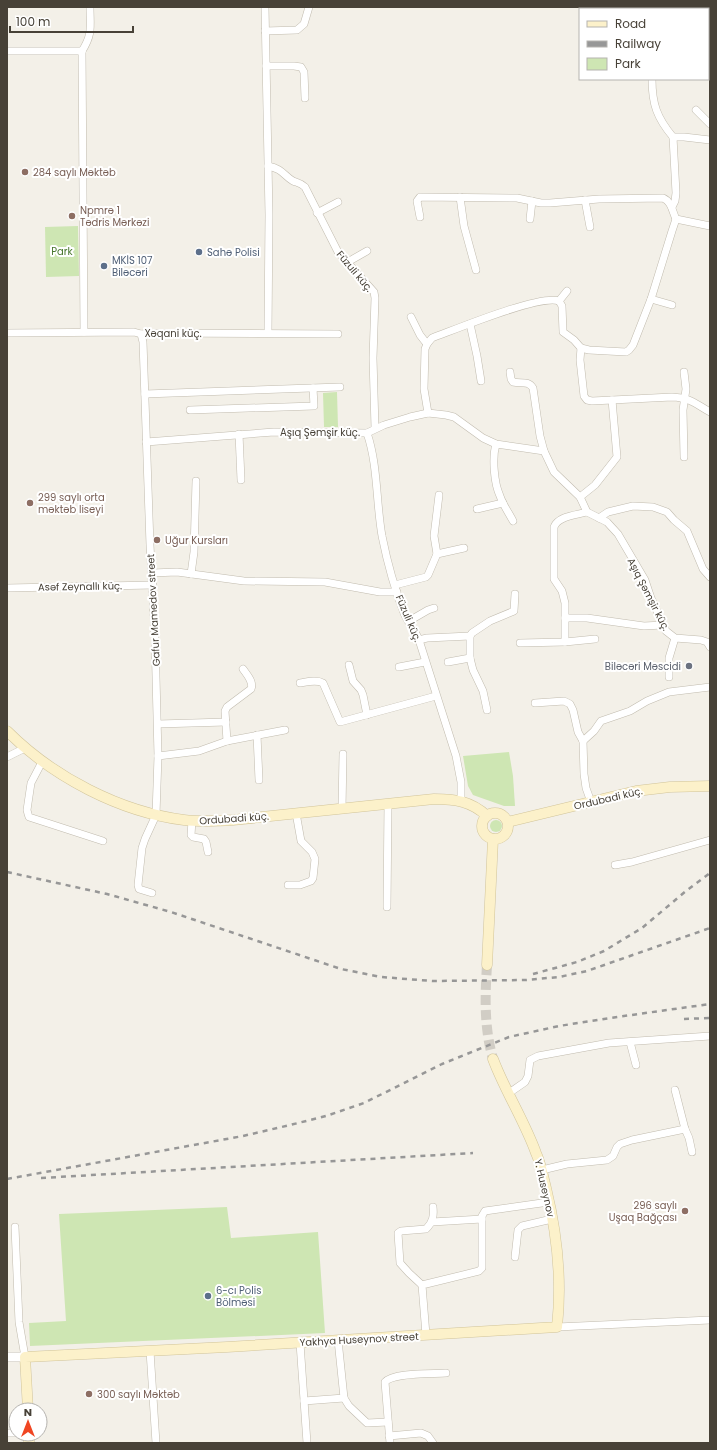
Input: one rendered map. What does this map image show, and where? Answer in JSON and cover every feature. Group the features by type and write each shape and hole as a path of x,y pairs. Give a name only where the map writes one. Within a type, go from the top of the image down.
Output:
{"main road":[{"name":"Ordubadi küç.","path":"7,731 42,762 95,792 132,808 156,815 192,821 233,820 434,800 461,801"},
{"name":"Ordubadi küç.","path":"508,822 636,791 654,788 710,786"},
{"path":"461,801 479,809 487,816"},
{"path":"495,812 503,815 508,822 508,831 502,838 492,839 488,837 482,829 482,824 487,816 495,812"},
{"path":"487,965 492,839"},
{"name":"Y. Huseynov","path":"493,1059 499,1075 530,1138 542,1170 549,1202 556,1248 560,1300 557,1327"},
{"name":"Yakhya Huseynov street","path":"25,1357 300,1343 557,1327"},
{"path":"25,1357 28,1402"}],"street":[{"path":"84,332 82,50 91,34 90,7"},
{"path":"265,7 269,222 268,333"},
{"path":"265,30 297,30 304,24 309,7"},
{"path":"7,51 82,50"},
{"path":"266,66 301,67 304,72 305,98"},
{"path":"652,80 656,111 661,121 673,137 676,193 675,201 672,207"},
{"path":"696,110 710,124"},
{"path":"673,137 684,136 710,140"},
{"name":"Füzuli küç.","path":"268,166 280,169 293,180 303,185 330,239 346,263 371,288 376,298 373,358 375,428"},
{"path":"420,216 418,201 420,197 517,198 550,203 585,200 663,198 667,200 672,207 676,219 651,299 633,345 629,350 626,352 589,350 581,348 574,340 563,332 562,306 559,301"},
{"path":"460,198 464,226 476,270"},
{"path":"585,200 590,227"},
{"path":"530,219 532,201"},
{"path":"318,213 338,202"},
{"path":"676,219 710,226"},
{"path":"346,263 368,251"},
{"path":"559,301 567,291"},
{"path":"651,299 672,305"},
{"path":"428,413 424,389 425,349 432,338 534,303 553,300 559,301"},
{"path":"411,317 420,335 427,344"},
{"path":"470,324 481,381"},
{"name":"Xəqani küç.","path":"7,333 134,332 141,334 338,334"},
{"name":"Gafur Mamedov street","path":"141,334 143,342 153,585 158,724 158,792 156,815 142,848 138,885 139,889 152,893"},
{"path":"581,348 580,360 584,396 587,400 672,397 685,398 710,412"},
{"path":"510,372 513,382 527,382 533,388 540,436 544,450 554,472 580,497 587,512 559,520 555,523 554,527 554,579 562,592 565,603 565,642"},
{"path":"684,372 686,389 683,410 684,457"},
{"path":"145,394 340,387"},
{"path":"190,410 314,406 313,388"},
{"path":"580,497 595,485 617,457 612,400"},
{"name":"Aşıq Şəmşir küç.","path":"146,442 240,434 289,432 367,433 375,428 410,416 428,413 454,417 483,438 496,444 544,450"},
{"name":"Füzuli küç.","path":"367,433 372,448 382,538 403,611 419,640 456,756 461,782 461,801"},
{"path":"240,434 241,480"},
{"path":"496,444 494,456 496,484 503,503 513,521"},
{"path":"191,574 194,552 196,481"},
{"path":"152,573 170,572 244,581 325,582 380,592 396,589 428,575 437,554 434,536 439,495"},
{"path":"477,509 503,503"},
{"path":"599,518 608,512 633,506 653,507 667,512 689,534 703,569 710,577"},
{"name":"Aşıq Şəmşir küç.","path":"587,512 607,522 618,534 645,580 663,625 671,636 675,638 709,642"},
{"path":"437,554 464,548"},
{"name":"Asəf Zeynallı küç.","path":"7,588 153,585"},
{"path":"487,710 483,691 473,670 470,658 470,636 490,621 512,613 515,608 515,594"},
{"path":"409,621 434,608"},
{"path":"565,618 587,618 644,626 663,625"},
{"path":"419,640 427,638 470,636"},
{"path":"669,678 669,658 675,638"},
{"path":"520,643 565,642 595,639"},
{"path":"448,662 470,658"},
{"path":"399,667 425,662"},
{"path":"349,665 353,681 361,690 363,695 367,715"},
{"path":"227,741 225,712 227,707 251,689 252,686 243,669"},
{"path":"300,683 320,681 323,683 340,722 436,696"},
{"path":"582,741 594,731 601,721 630,711 647,701 669,692 710,686"},
{"path":"535,703 564,701 570,704 582,741 585,782 591,802"},
{"path":"158,724 226,722"},
{"path":"158,756 198,751 227,741 285,730"},
{"path":"257,735 259,780"},
{"path":"7,757 25,748"},
{"path":"342,809 343,754"},
{"path":"42,762 31,783 27,810 30,817 103,841"},
{"path":"387,907 388,804"},
{"path":"288,886 311,881 313,878 315,859 312,852 301,841 296,813"},
{"path":"192,821 191,835 193,837 204,839 208,852"},
{"path":"615,864 632,862 710,840"},
{"path":"508,1094 525,1082 528,1076 530,1060 533,1057 594,1045 710,1036"},
{"path":"630,1042 636,1065"},
{"path":"675,1090 692,1152"},
{"path":"542,1170 567,1164 607,1160 613,1156 620,1144 685,1129"},
{"path":"422,1284 479,1271 482,1268 482,1219 484,1211 549,1202"},
{"path":"426,1335 422,1284 408,1273 400,1263 398,1233 401,1231 426,1229 432,1222 434,1216 433,1206"},
{"path":"432,1222 482,1219"},
{"path":"515,1257 518,1230 522,1226 552,1219"},
{"path":"15,1227 19,1322 25,1357"},
{"name":"Yakhya Huseynov street","path":"557,1327 710,1320"},
{"path":"338,1340 344,1398 349,1406 367,1423 388,1422"},
{"path":"300,1343 307,1443"},
{"path":"150,1351 156,1443"},
{"name":"Yakhya Huseynov street","path":"7,1357 25,1357"},
{"path":"433,1443 428,1436 421,1433 389,1439 385,1382 388,1378 399,1376 446,1374"},
{"path":"304,1401 344,1398"}],"green space":[{"name":"Park","path":"78,226 79,276 46,277 45,227"},
{"path":"337,392 338,427 324,427 323,393"},
{"path":"509,752 513,776 515,806 504,806 473,795 468,786 463,756"},
{"path":"494,820 498,820 502,826 498,832 494,832 490,828 490,824"},
{"path":"227,1207 231,1238 318,1232 325,1333 30,1346 29,1323 66,1321 59,1214"}],"tunnel":[{"path":"487,965 486,1012 488,1035 493,1059"}],"railway":[{"path":"7,872 107,894 171,912 341,969 381,977 432,981 526,980 559,977 587,971 710,928"},
{"path":"533,974 577,962 604,951 642,928 710,873"},
{"path":"7,1179 243,1136 326,1116 364,1103 442,1064 509,1037 559,1026 710,1004"},
{"path":"684,1019 710,1018"},
{"path":"41,1178 473,1153"}],"place":[{"name":"284 saylı Məktəb","path":"25,172"},
{"name":"Npmrə 1 Tədris Mərkəzi","path":"72,216"},
{"name":"Sahə Polisi","path":"199,252"},
{"name":"MKİS 107 Biləcəri","path":"104,266"},
{"name":"299 saylı orta məktəb liseyi","path":"30,503"},
{"name":"Uğur Kursları","path":"157,540"},
{"name":"Biləcəri Məscidi","path":"689,666"},
{"name":"296 saylı Uşaq Bağçası","path":"685,1211"},
{"name":"6-cı Polis Bölməsi","path":"208,1296"},
{"name":"300 saylı Məktəb","path":"89,1394"}]}
